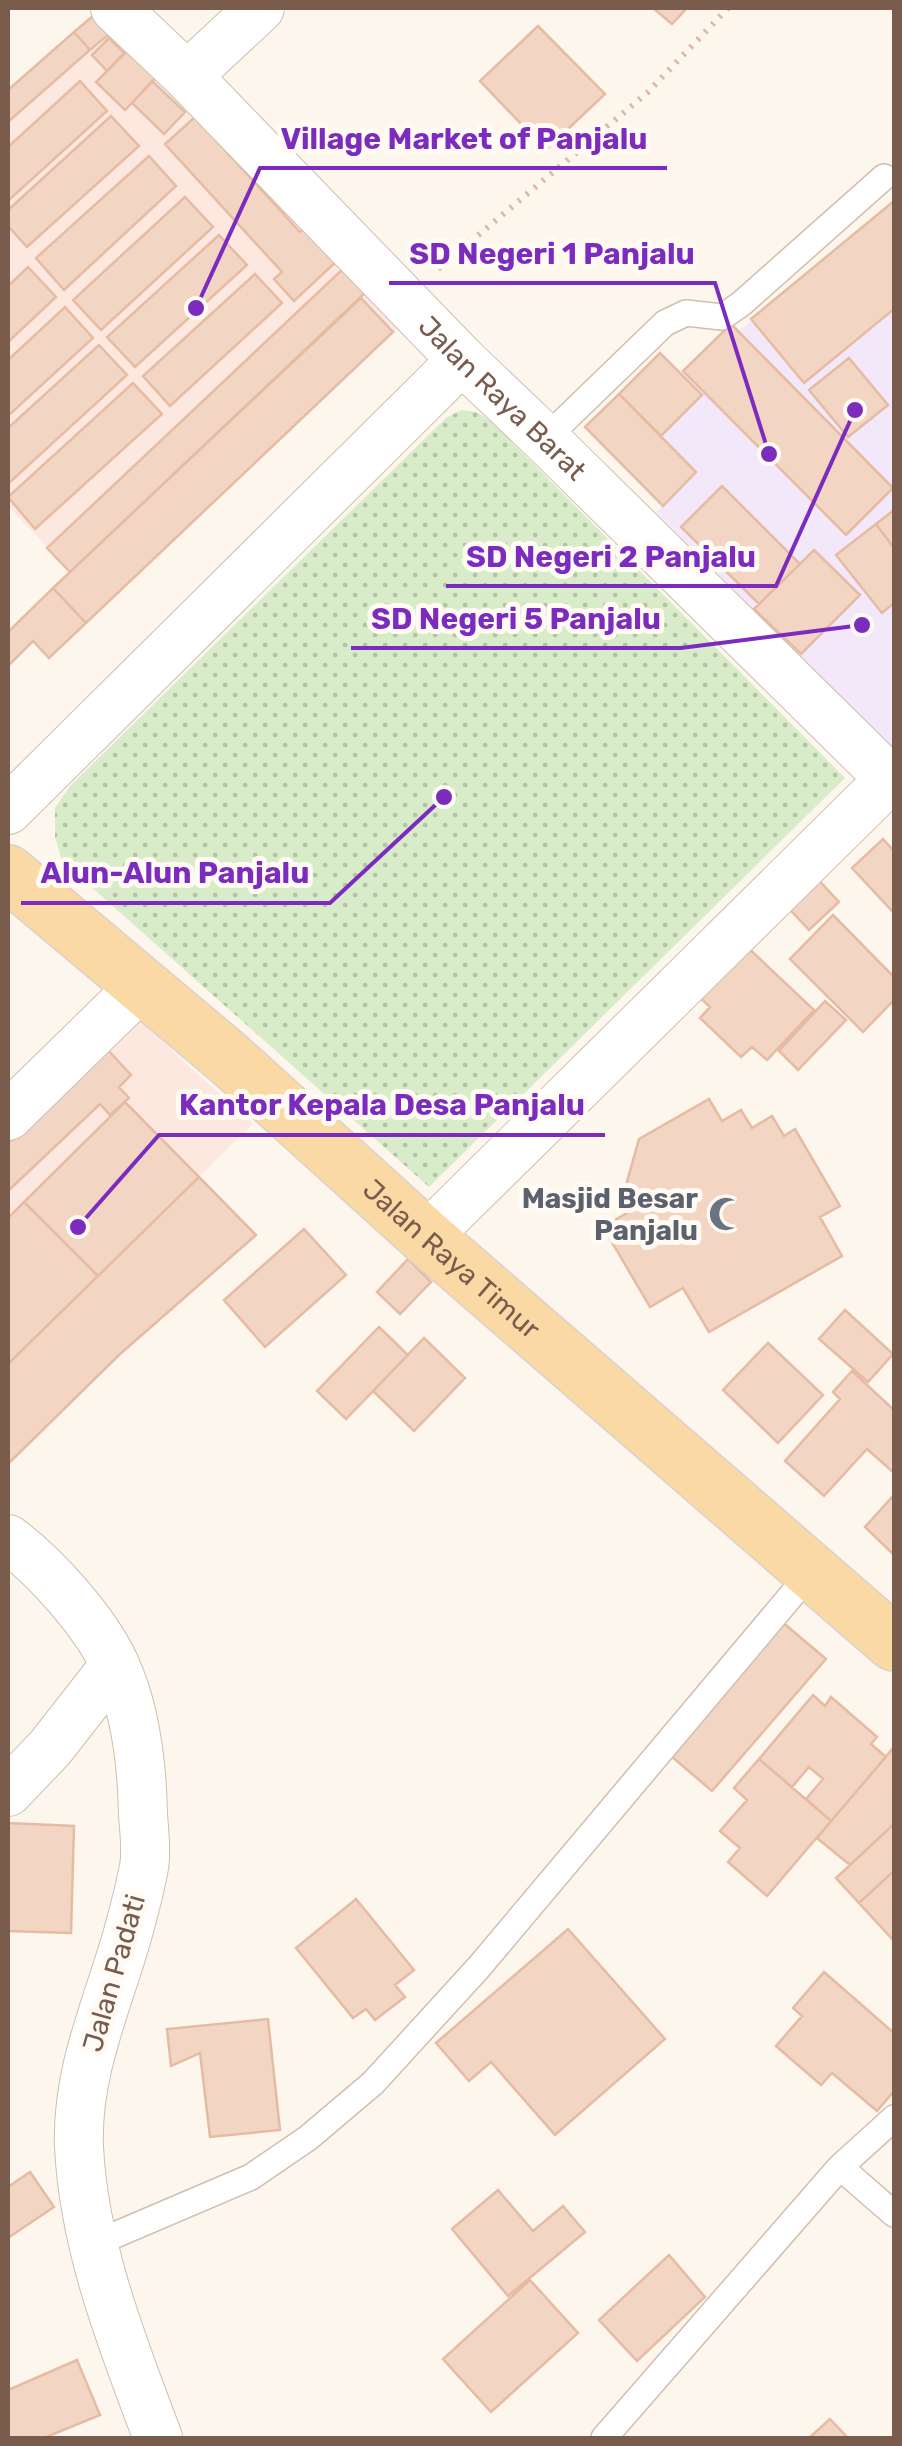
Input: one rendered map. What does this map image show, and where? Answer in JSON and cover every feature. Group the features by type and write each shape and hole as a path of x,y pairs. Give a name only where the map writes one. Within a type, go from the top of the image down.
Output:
{"main road":[{"name":"Jalan Raya Timur","path":"8,873 227,1057 426,1237 894,1643"}],"street":[{"name":"Jalan Raya Barat","path":"115,8 188,76 462,360 893,779"},
{"path":"188,76 260,8"},
{"path":"8,810 462,360"},
{"path":"426,1237 893,779"},
{"path":"8,1116 141,986"},
{"name":"Jalan Padati","path":"8,1540 28,1554 80,1610 115,1665 132,1716 140,1768 145,1863 82,2090 79,2146 89,2223 114,2320 158,2438"},
{"path":"8,1792 50,1748 115,1665"}],"lane":[{"path":"545,439 665,322 686,313 722,316 732,310 884,176"},
{"path":"94,2244 251,2177 308,2138 373,2083 479,1967 812,1571"},
{"path":"604,2438 840,2167 894,2118"},
{"path":"840,2167 894,2214"}],"path":[{"path":"403,298 646,93 728,8"}],"shaded area":[{"path":"93,16 401,325 86,623 53,588 70,571 8,506 8,90"},
{"path":"894,201 894,757 795,661 859,595 814,551 753,610 656,512 696,472 619,394 660,353 681,373 731,324 739,331"},
{"path":"135,1017 253,1124 8,1364 8,1135"}],"green space":[{"path":"461,410 477,412 492,422 845,778 429,1187 62,861 55,837 55,808 70,786 446,418"}],"building":[{"path":"653,8 687,8 672,24"},
{"path":"93,16 108,35 90,50 74,32"},
{"path":"538,26 605,94 546,150 480,81"},
{"path":"74,32 90,50 8,122 8,90"},
{"path":"109,38 124,53 107,71 92,55"},
{"path":"129,49 157,77 125,110 96,82"},
{"path":"80,81 107,111 8,201 8,147"},
{"path":"152,81 185,112 164,134 132,103"},
{"path":"111,116 139,146 27,247 8,226 8,210"},
{"path":"195,117 300,232 307,226 338,260 294,301 274,279 282,272 165,144"},
{"path":"149,156 176,186 64,290 36,258"},
{"path":"185,197 213,227 101,330 73,300"},
{"path":"894,201 894,309 804,383 751,319"},
{"path":"219,235 247,265 135,367 107,337"},
{"path":"28,267 56,297 8,342 8,286"},
{"path":"345,267 368,290 70,572 47,548"},
{"path":"255,274 282,303 170,406 143,376"},
{"path":"361,298 393,332 86,623 53,588"},
{"path":"65,307 93,338 8,416 8,360"},
{"path":"731,324 893,488 846,535 683,371"},
{"path":"99,345 127,375 8,484 8,428"},
{"path":"660,353 702,395 661,436 619,394"},
{"path":"849,358 888,405 848,437 809,390"},
{"path":"133,383 162,414 35,529 8,497"},
{"path":"619,394 696,472 663,506 585,427"},
{"path":"722,486 800,564 759,604 681,527"},
{"path":"894,510 894,548 876,524"},
{"path":"876,524 894,548 894,603 882,613 836,555"},
{"path":"814,550 860,595 801,654 754,609"},
{"path":"53,588 86,623 49,658 33,641 8,666 8,632"},
{"path":"883,839 894,851 894,913 852,868"},
{"path":"812,873 839,902 809,930 782,901"},
{"path":"833,915 894,977 894,1000 863,1032 790,959"},
{"path":"743,943 814,1010 767,1060 752,1047 741,1057 700,1018 710,1007 696,994"},
{"path":"825,1001 846,1020 798,1070 779,1051"},
{"path":"107,1049 131,1075 119,1087 129,1098 110,1115 100,1104 8,1191 8,1143"},
{"name":"Masjid Besar Panjalu","path":"709,1099 722,1121 741,1110 752,1128 772,1116 784,1136 795,1129 840,1206 820,1217 842,1256 709,1332 683,1288 650,1307 603,1227 632,1210 623,1196 639,1139"},
{"path":"125,1102 199,1177 98,1276 24,1202"},
{"path":"199,1177 256,1235 119,1355 8,1464 8,1364"},
{"path":"24,1202 98,1276 8,1364 8,1218"},
{"path":"304,1229 346,1275 265,1347 224,1300"},
{"path":"408,1259 431,1282 400,1314 377,1292"},
{"path":"845,1310 893,1354 868,1382 819,1339"},
{"path":"379,1327 408,1355 346,1419 317,1391"},
{"path":"424,1338 465,1378 414,1431 373,1391"},
{"path":"768,1343 823,1395 778,1443 723,1390"},
{"path":"852,1371 894,1410 894,1473 867,1449 824,1496 785,1461 840,1399 833,1392"},
{"path":"894,1495 894,1555 865,1527"},
{"path":"781,1621 826,1659 712,1791 671,1756"},
{"path":"813,1695 825,1706 831,1697 877,1737 871,1744 886,1757 831,1821 806,1799 823,1779 809,1767 792,1787 759,1759"},
{"path":"894,1747 894,1824 850,1865 817,1838"},
{"path":"759,1759 831,1821 767,1896 728,1862 740,1848 720,1831 747,1800 734,1788"},
{"path":"8,1823 74,1826 71,1933 8,1931"},
{"path":"894,1824 894,1871 859,1903 836,1878"},
{"path":"894,1871 894,1941 859,1903"},
{"path":"356,1899 414,1970 395,1985 405,1997 375,2020 366,2009 353,2018 296,1948"},
{"path":"568,1929 665,2039 555,2135 491,2062 469,2081 436,2043"},
{"path":"824,1972 894,2033 894,2091 877,2111 832,2073 821,2085 776,2046 802,2016 793,2008"},
{"path":"268,2019 280,2130 210,2137 200,2053 171,2066 167,2029"},
{"path":"30,2172 54,2207 8,2238 8,2187"},
{"path":"498,2190 533,2231 563,2206 585,2232 508,2296 452,2229"},
{"path":"669,2255 705,2297 637,2361 599,2320"},
{"path":"530,2280 578,2333 491,2412 443,2359"},
{"path":"77,2360 100,2415 44,2438 8,2438 8,2390"},
{"path":"830,2419 848,2438 809,2438"}],"place":[{"name":"Village Market of Panjalu","path":"196,308"},
{"name":"SD Negeri 2 Panjalu","path":"855,410"},
{"name":"SD Negeri 1 Panjalu","path":"769,454"},
{"name":"SD Negeri 5 Panjalu","path":"862,625"},
{"name":"Alun-Alun Panjalu","path":"444,797"},
{"name":"Masjid Besar Panjalu","path":"726,1214"},
{"name":"Kantor Kepala Desa Panjalu","path":"78,1227"}]}
